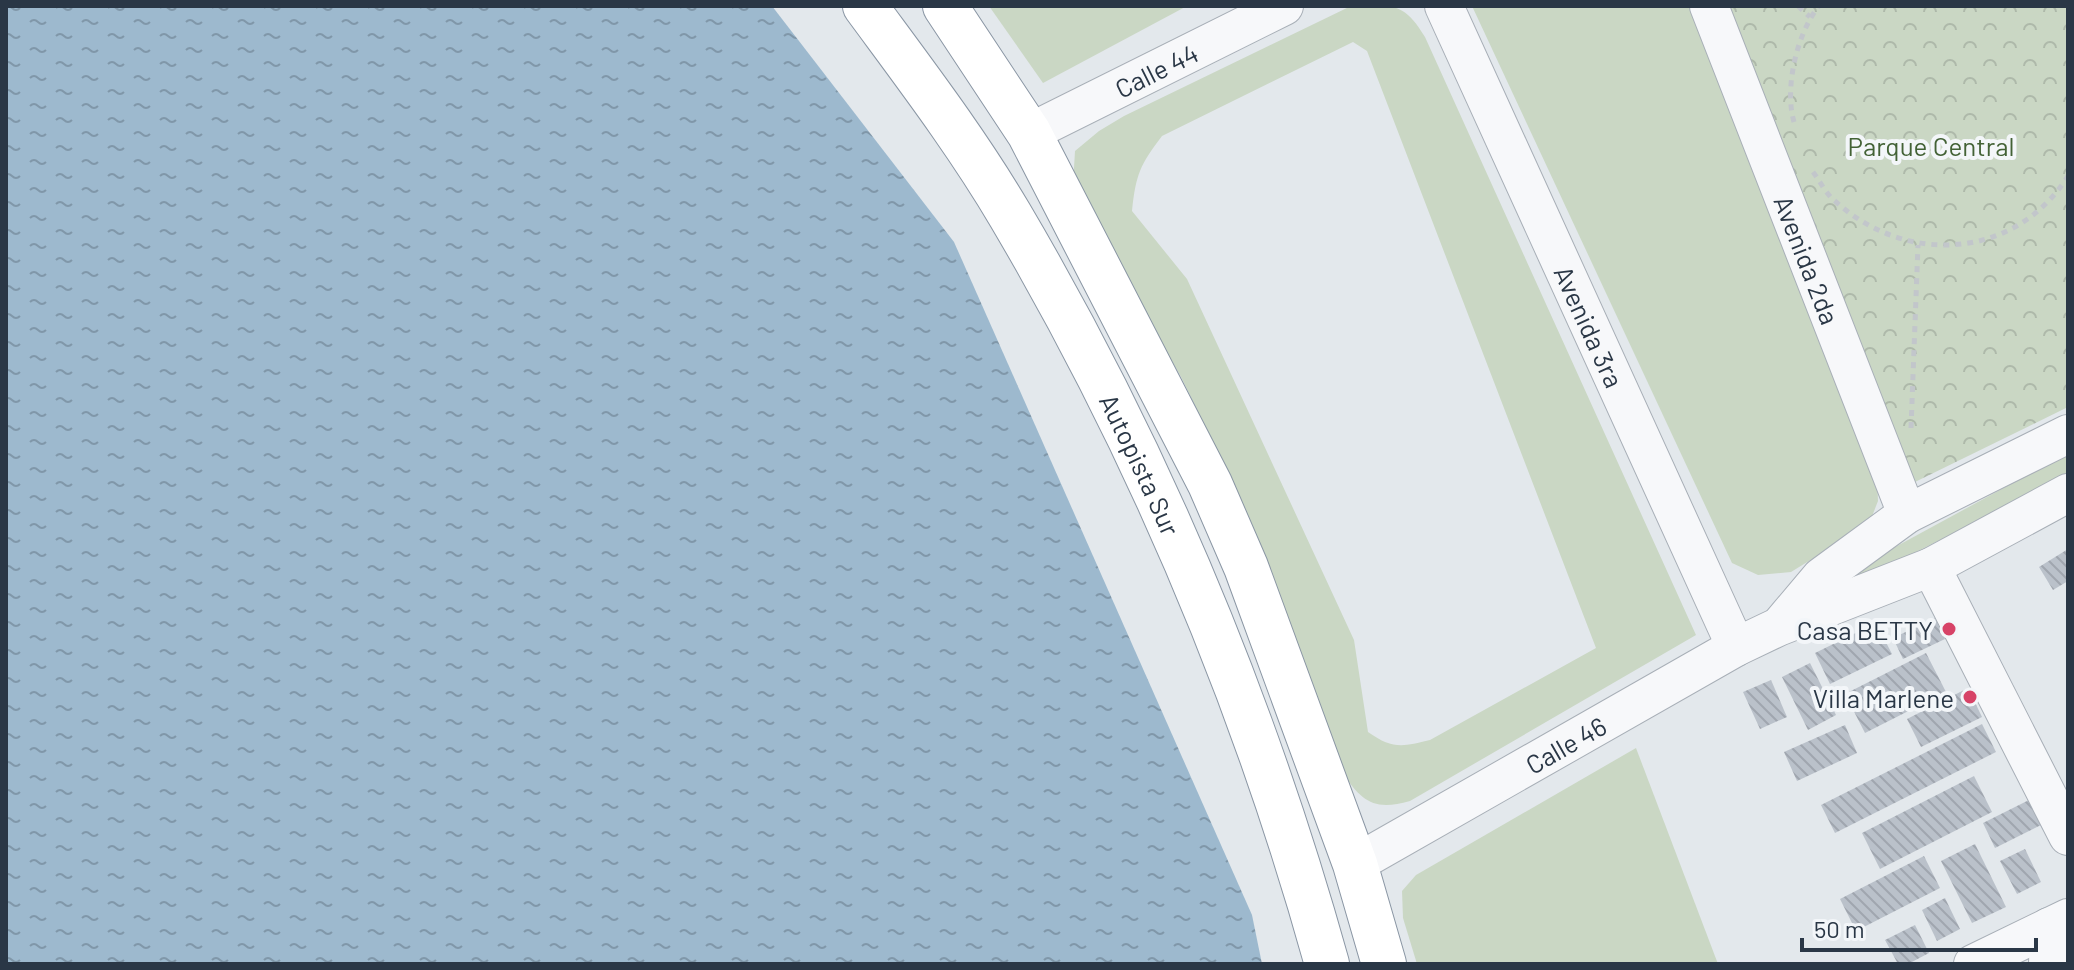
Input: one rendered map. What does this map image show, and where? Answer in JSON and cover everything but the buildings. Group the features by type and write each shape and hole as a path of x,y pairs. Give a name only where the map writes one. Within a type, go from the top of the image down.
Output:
{"highway":[{"name":"Autopista Sur","path":"865,6 935,101 1008,212 1076,332 1163,505 1226,659 1306,889 1327,964"},
{"path":"895,6 993,130 1005,137 1029,133"},
{"name":"Autopista Sur","path":"945,6 1029,133 1210,484 1246,567 1355,864 1384,964"},
{"path":"1349,964 1335,908 1337,891 1355,864"}],"street":[{"name":"Calle 44","path":"1029,133 1284,6"},
{"name":"Avenida 3ra","path":"1444,6 1736,647"},
{"name":"Avenida 2da","path":"1709,6 1907,514"},
{"name":"Calle 46","path":"1778,627 1821,577 1907,514 2068,434"},
{"name":"Calle 46","path":"1355,864 1736,647 1778,627 1931,567 2068,493"},
{"path":"1931,567 2068,836"},
{"path":"1973,964 2055,937"}],"path":[{"path":"1798,6 1810,17"},
{"path":"1795,124 1791,112 1793,64 1810,17 1819,6"},
{"path":"1812,170 1833,200 1872,229 1918,245 1967,245 2013,229 2054,198 2068,176"},
{"path":"1911,435 1918,245"}],"green space":[{"path":"989,6 1187,6 1043,83"},
{"path":"1351,6 1387,6 1410,17 1425,37 1696,635 1410,801 1378,804 1356,791 1342,772 1230,476 1181,377 1073,185 1075,151 1124,116","holes":["1353,42 1367,51 1596,648 1430,740 1404,745 1391,744 1368,732 1354,640 1187,279 1132,211 1140,170 1162,136"]},
{"path":"1472,6 1690,6 1877,477 1878,501 1869,524 1791,572 1758,575 1732,563"},
{"name":"Parque Central","path":"1729,6 2068,6 2068,407 1915,482"},
{"path":"2068,453 2068,475 1863,579 1855,580 1851,571"},
{"path":"1636,748 1718,964 1417,964 1403,918 1402,891 1416,875"}],"water":[{"path":"6,6 772,6 954,242 1252,915 1262,964 6,964"}],"place":[{"name":"Casa BETTY","path":"1949,629"},
{"name":"Villa Marlene","path":"1970,697"}]}
